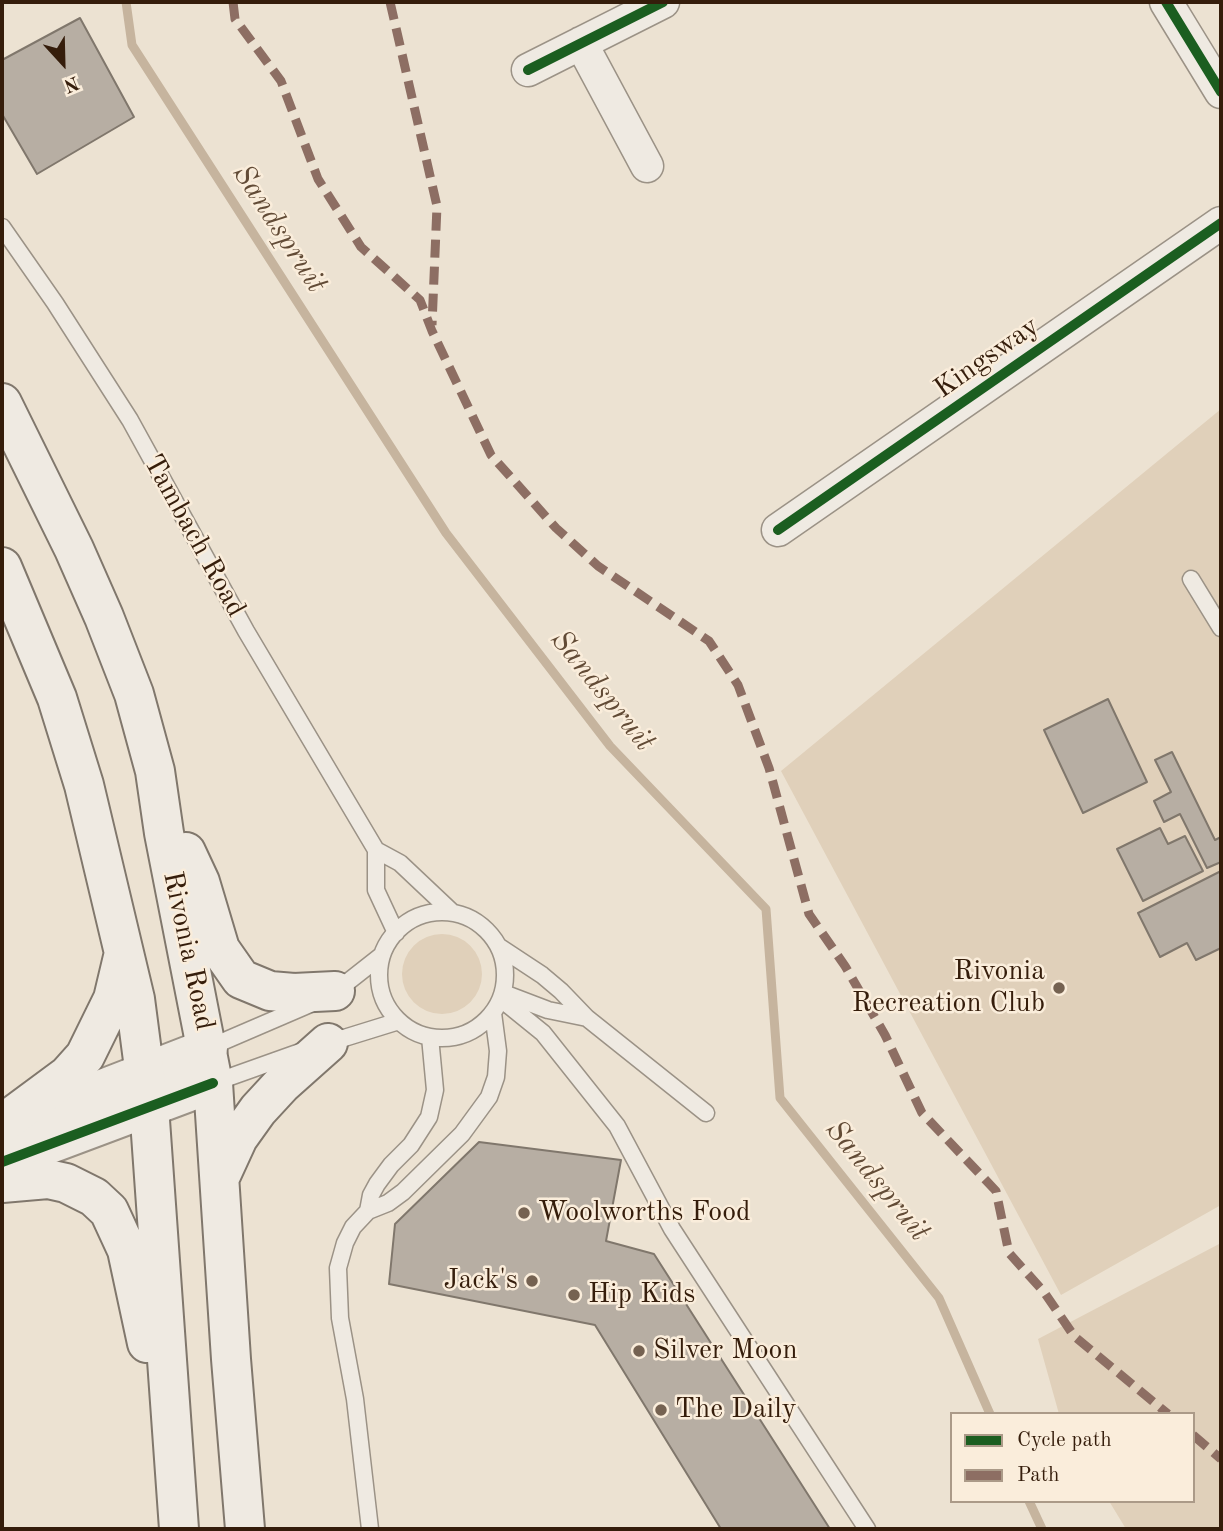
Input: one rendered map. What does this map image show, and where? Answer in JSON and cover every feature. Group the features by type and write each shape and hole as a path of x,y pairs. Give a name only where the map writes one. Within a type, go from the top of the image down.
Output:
{"main road":[{"name":"Rivonia Road","path":"2,403 75,548 134,694 155,771 164,833 211,1066 245,1529"},
{"path":"2,567 57,698 80,773 135,999 147,1090 179,1511"},
{"path":"164,833 183,845 192,862 220,949 242,979 270,991 335,991"},
{"path":"2,1126 52,1088 85,1056 113,999 125,951"},
{"path":"220,1177 238,1138 258,1110 282,1084 328,1043"},
{"path":"2,1162 147,1090 211,1066"},
{"path":"2,1126 147,1090"},
{"path":"2,1183 48,1179 66,1183 94,1197 109,1211 120,1229 127,1251 179,1511"}],"street":[{"path":"528,70 663,2"},
{"path":"1166,2 1221,92"},
{"path":"581,43 647,166"},
{"name":"Kingsway","path":"778,530 1221,223"}],"lane":[{"name":"Tambach Road","path":"2,227 130,419 246,631 376,850 400,863 453,913 480,924 498,946 542,975 587,1018 706,1113"},
{"path":"1191,579 1221,628"},
{"path":"376,850 376,890 396,933"},
{"path":"211,1066 335,991 382,955 403,926 432,913 453,913"},
{"path":"368,1211 388,1203 403,1192 462,1135 483,1106 496,1077 499,1001 505,983 504,964 498,946"},
{"path":"382,955 379,979 381,990 391,1012 413,1031 430,1037 458,1036 471,1031 499,1001"},
{"path":"499,1001 587,1018"},
{"path":"499,1001 542,1033 617,1126 672,1228 867,1529"},
{"path":"211,1066 328,1043 399,1021"},
{"path":"370,1529 355,1399 337,1293 338,1268 345,1243 353,1227 368,1211 377,1184 411,1145 429,1117 435,1090 430,1037"}],"shaded area":[{"name":"Rivonia Recreation Club","path":"1221,409 1221,1205 1061,1295 781,771"},
{"path":"434,934 450,934 471,945 482,966 482,982 471,1003 450,1014 434,1014 420,1008 408,996 402,982 402,966 408,952 420,940"},
{"path":"1221,1243 1221,1529 1126,1529 1110,1503 1195,1503 1195,1412 1058,1412 1038,1339"}],"building":[{"path":"80,18 134,117 37,174 2,114 2,60"},
{"path":"1108,699 1147,782 1083,813 1044,730"},
{"path":"1172,752 1215,840 1221,837 1221,862 1207,868 1180,814 1164,822 1154,801 1171,792 1155,760"},
{"path":"1160,828 1168,844 1185,836 1203,871 1143,901 1117,849"},
{"path":"1221,871 1221,948 1196,960 1187,943 1160,957 1138,913"},
{"path":"479,1142 621,1160 606,1241 654,1254 830,1529 721,1529 595,1325 389,1284 395,1224"}],"waterway":[{"name":"Sandspruit","path":"126,2 132,45 446,533 610,746 766,909 780,1098 939,1298 989,1412"},
{"name":"Sandspruit","path":"1030,1503 1042,1529"}],"marked path":[{"path":"233,2 235,19 281,81 318,179 361,247 420,300 491,455 556,528 598,566 709,641 738,685 769,768 809,914 845,966 885,1035 922,1113 996,1191 1009,1253 1044,1292 1074,1336 1166,1412"},
{"path":"390,2 437,206 432,325"},
{"path":"1195,1437 1221,1459"}],"cycle path":[{"path":"528,70 663,2"},
{"path":"1166,2 1221,92"},
{"path":"778,530 1221,223"},
{"path":"2,1162 213,1083"}],"place":[{"name":"Rivonia Recreation Club","path":"1059,988"},
{"name":"Woolworths Food","path":"524,1213"},
{"name":"Jack's","path":"532,1281"},
{"name":"Hip Kids","path":"574,1295"},
{"name":"Silver Moon","path":"639,1351"},
{"name":"The Daily","path":"661,1410"}]}
